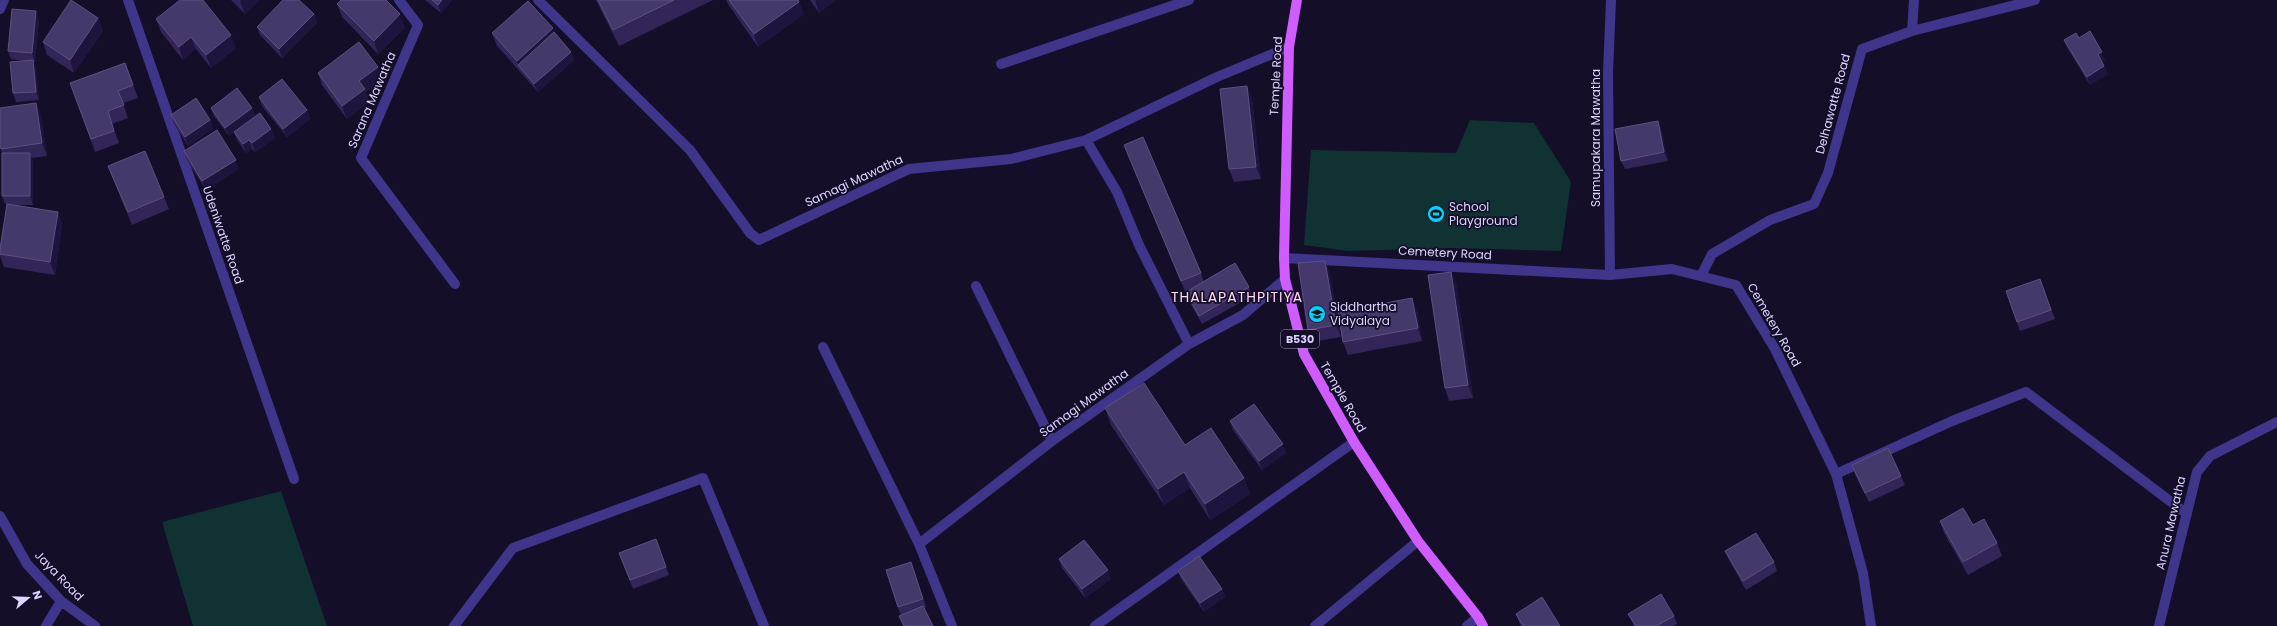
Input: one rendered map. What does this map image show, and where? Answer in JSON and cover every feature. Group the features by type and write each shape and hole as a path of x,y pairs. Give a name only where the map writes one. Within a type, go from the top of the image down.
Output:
{"main road":[{"name":"Temple Road","path":"1297,0 1289,47 1284,258 1285,279 1304,354 1354,442 1418,541 1480,621"}],"street":[{"path":"0,9 4,0"},
{"name":"Udeniwatte Road","path":"128,0 294,479"},
{"name":"Sarana Mawatha","path":"399,0 418,25 361,158 455,284"},
{"name":"Samagi Mawatha","path":"538,0 690,150 750,233 759,240 909,169 1011,158 1086,140"},
{"path":"1001,64 1189,0"},
{"name":"Samupakara Mawatha","path":"1610,275 1608,73 1611,0"},
{"path":"1912,31 1914,0"},
{"name":"Delhawatte Road","path":"1701,276 1712,254 1770,220 1814,204 1828,173 1862,49 1912,31 2035,0"},
{"path":"1189,344 1139,245 1117,192 1086,140 1217,76 1289,47"},
{"name":"Cemetery Road","path":"1284,258 1610,275 1672,269 1736,285 1775,349 1836,474 1863,573 1871,626"},
{"name":"Samagi Mawatha","path":"918,544 1052,441 1189,344 1243,315 1285,279"},
{"path":"976,286 1052,441"},
{"path":"823,347 918,544 952,626"},
{"path":"1836,474 1952,421 2026,392 2187,514"},
{"name":"Anura Mawatha","path":"2159,626 2197,472 2210,456 2277,422"},
{"path":"1095,626 1354,442"},
{"path":"454,626 513,548 703,478 764,626"},
{"name":"Jaya Road","path":"0,516 27,564 62,600 95,626"},
{"path":"1315,626 1418,541"},
{"path":"46,626 62,600"},
{"path":"1467,626 1480,621"}],"green space":[{"name":"School Playground","path":"1470,120 1534,123 1571,182 1561,251 1452,248 1348,251 1304,245 1311,150 1456,153"},
{"path":"281,491 327,626 193,626 162,522"}],"building":[{"path":"71,0 98,18 70,60 43,42"},
{"path":"180,0 203,0 231,35 206,55 191,37 179,47 156,19"},
{"path":"283,0 299,0 314,14 279,49 257,27"},
{"path":"341,0 386,0 400,14 374,41 337,4"},
{"path":"432,0 442,0 438,5"},
{"path":"598,0 674,0 613,30"},
{"path":"729,0 798,0 799,2 754,34"},
{"path":"528,1 553,28 517,61 492,33"},
{"path":"12,9 36,11 32,53 8,51"},
{"path":"2090,31 2102,52 2098,54 2104,66 2087,77 2064,40 2076,33 2079,38"},
{"path":"554,32 571,52 534,84 518,65"},
{"path":"359,42 378,67 359,81 365,89 342,106 318,73"},
{"path":"33,60 36,92 13,93 10,62"},
{"path":"125,63 133,85 118,91 124,105 108,111 114,131 91,139 70,83"},
{"path":"282,79 307,110 283,129 259,97"},
{"path":"1247,86 1256,167 1229,169 1220,89"},
{"path":"237,88 252,108 225,128 211,108"},
{"path":"196,98 210,120 185,137 171,115"},
{"path":"36,103 42,143 1,149 0,108"},
{"path":"260,113 271,129 252,143 249,140 243,144 234,132"},
{"path":"1658,121 1664,152 1621,161 1615,129"},
{"path":"217,130 236,160 202,181 184,151"},
{"path":"1143,137 1201,273 1181,281 1124,145"},
{"path":"145,151 164,197 128,212 108,166"},
{"path":"2,153 30,153 30,196 2,196"},
{"path":"7,204 58,212 50,262 0,254"},
{"path":"1325,261 1336,325 1308,330 1298,263"},
{"path":"1235,263 1249,287 1199,316 1186,292"},
{"path":"1451,272 1468,385 1445,388 1428,275"},
{"path":"2040,279 2051,310 2017,322 2006,291"},
{"path":"1412,298 1418,328 1343,342 1338,312"},
{"path":"1144,383 1185,445 1211,428 1244,478 1205,504 1184,472 1158,489 1105,408"},
{"path":"1254,404 1283,444 1259,461 1230,421"},
{"path":"1888,448 1901,476 1865,493 1852,465"},
{"path":"1963,508 1973,525 1984,519 1997,543 1963,562 1940,521"},
{"path":"1756,533 1774,562 1743,581 1725,551"},
{"path":"656,539 666,567 630,580 619,553"},
{"path":"1084,540 1108,570 1082,589 1059,559"},
{"path":"1199,556 1222,589 1200,603 1178,571"},
{"path":"911,562 923,599 898,607 886,570"},
{"path":"1661,594 1674,616 1656,626 1636,626 1628,614"},
{"path":"1542,597 1560,626 1523,626 1516,614"},
{"path":"923,606 933,626 904,626 899,616"}],"place":[{"name":"School Playground","path":"1436,214"},
{"name":"Siddhartha Vidyalaya","path":"1317,314"}],"district":[{"name":"THALAPATHPITIYA","path":"1237,297"}]}
